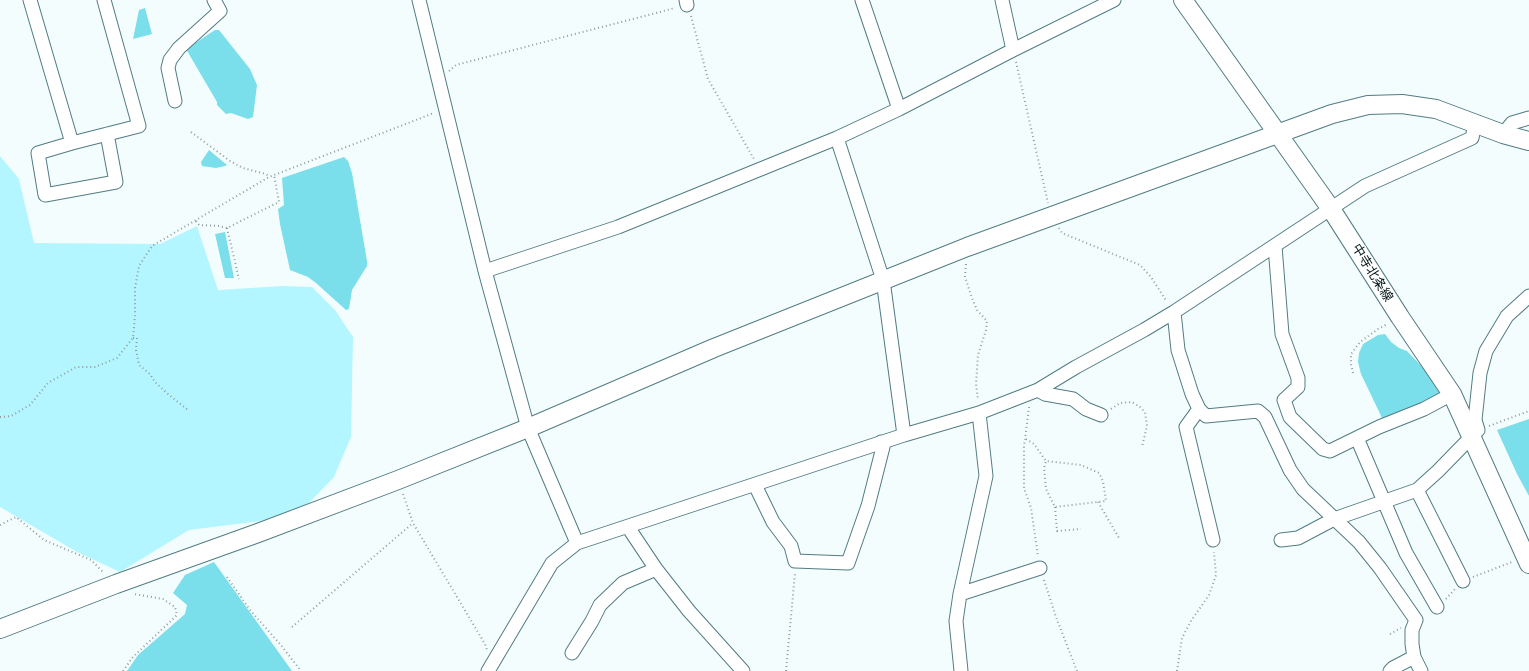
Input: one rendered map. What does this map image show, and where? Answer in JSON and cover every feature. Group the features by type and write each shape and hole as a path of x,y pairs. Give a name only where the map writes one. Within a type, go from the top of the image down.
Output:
{"street":[{"path":"30,0 72,143"},
{"path":"104,0 140,126 107,134 72,143 38,153 45,195 116,182 107,134"},
{"path":"175,101 168,68 170,60 179,48 220,10 214,0"},
{"path":"419,0 484,271 528,428 577,543"},
{"path":"862,0 899,109"},
{"path":"1002,0 1013,50"},
{"path":"484,271 618,227 837,138 899,109 1114,0"},
{"name":"中寺北条線","path":"1183,0 1331,209 1400,317 1452,394 1475,433 1529,564"},
{"path":"0,629 116,584 265,531 398,480 528,428 714,348 967,247 1332,114 1368,105 1402,104 1436,109 1503,134 1529,141"},
{"path":"1503,134 1512,123 1529,118"},
{"path":"489,668 552,563 577,543 881,442 979,413 1038,390 1174,312 1365,186 1472,138 1475,124"},
{"path":"837,138 883,280 904,435"},
{"path":"1275,246 1282,334 1298,378 1298,387 1284,400 1290,417 1323,449 1330,451 1378,427 1424,409 1452,394"},
{"path":"1281,540 1298,538 1334,519 1417,490 1438,471 1475,433 1480,373 1486,351 1507,316 1529,296"},
{"path":"1174,312 1178,350 1192,394 1199,409 1206,416 1258,411 1265,416 1290,470 1304,489 1359,542 1380,568 1416,620 1412,630 1412,644 1414,657 1421,671"},
{"path":"1038,390 1045,394 1072,399 1101,415"},
{"path":"1199,409 1186,427 1213,540"},
{"path":"961,671 956,621 960,594 986,476 979,413"},
{"path":"1273,433 1290,417"},
{"path":"1357,438 1406,553 1437,608"},
{"path":"755,485 773,522 791,546 796,561 848,563 868,506 883,447 881,442"},
{"path":"1417,490 1463,581"},
{"path":"628,527 656,569 689,611 743,671"},
{"path":"960,594 1040,568"},
{"path":"572,653 600,605 623,583 656,569"},
{"path":"1390,671 1414,657"}],"path":[{"path":"438,80 456,65 687,2 708,79 760,169"},
{"path":"1013,50 1051,216 1062,233 1140,265 1151,277 1174,312"},
{"path":"0,417 11,416 30,405 48,383 76,367 95,367 117,358 133,338 135,316 134,288 139,266 152,246 274,175 444,109"},
{"path":"190,132 230,161 244,168 266,174 270,177"},
{"path":"196,221 199,225 227,228 279,202 274,175"},
{"path":"227,228 238,278"},
{"path":"967,247 965,276 977,310 987,321 986,330 978,355 976,384 979,413"},
{"path":"1353,373 1351,354 1360,342 1378,329 1400,317"},
{"path":"133,338 137,338 136,350 139,365 150,374 155,382 169,395 188,410"},
{"path":"1026,394 1029,406 1024,447 1024,488 1031,508 1040,568 1056,617 1077,671"},
{"path":"1101,415 1120,403 1132,402 1140,407 1146,412 1147,426 1142,446"},
{"path":"1475,433 1529,411"},
{"path":"1026,439 1034,444 1046,461 1081,465 1100,473 1103,481 1106,501 1055,507"},
{"path":"1046,461 1044,468 1046,489 1055,507 1057,531 1081,529"},
{"path":"398,480 414,523 485,644 489,668"},
{"path":"1098,502 1119,538"},
{"path":"292,627 414,523"},
{"path":"1177,671 1182,638 1191,621 1209,595 1216,574 1213,540"},
{"path":"786,671 796,561"},
{"path":"227,577 250,610 280,644 301,671"}],"shaded area":[{"path":"145,8 152,34 133,39 139,10"},
{"path":"215,30 219,30 250,69 257,85 253,117 248,119 231,113 226,114 217,105 217,102 186,49"},
{"path":"209,150 227,165 216,168 202,166 201,162"},
{"path":"0,156 19,179 34,243 160,244 197,226 218,290 283,286 312,287 335,310 353,337 351,437 334,477 306,506 261,521 189,530 120,572 77,552 0,507"},
{"path":"344,157 348,161 352,173 367,261 367,266 352,290 349,309 346,310 308,277 290,270 278,209 284,205 282,178"},
{"path":"225,232 234,278 225,278 215,234"},
{"path":"1385,334 1391,342 1399,348 1407,351 1429,374 1435,382 1441,396 1383,420 1361,374 1358,362 1359,353 1363,344 1378,335"},
{"path":"1529,419 1529,496 1497,430"},
{"path":"214,562 292,671 127,671 138,655 185,614 187,605 173,593 185,575"}]}
